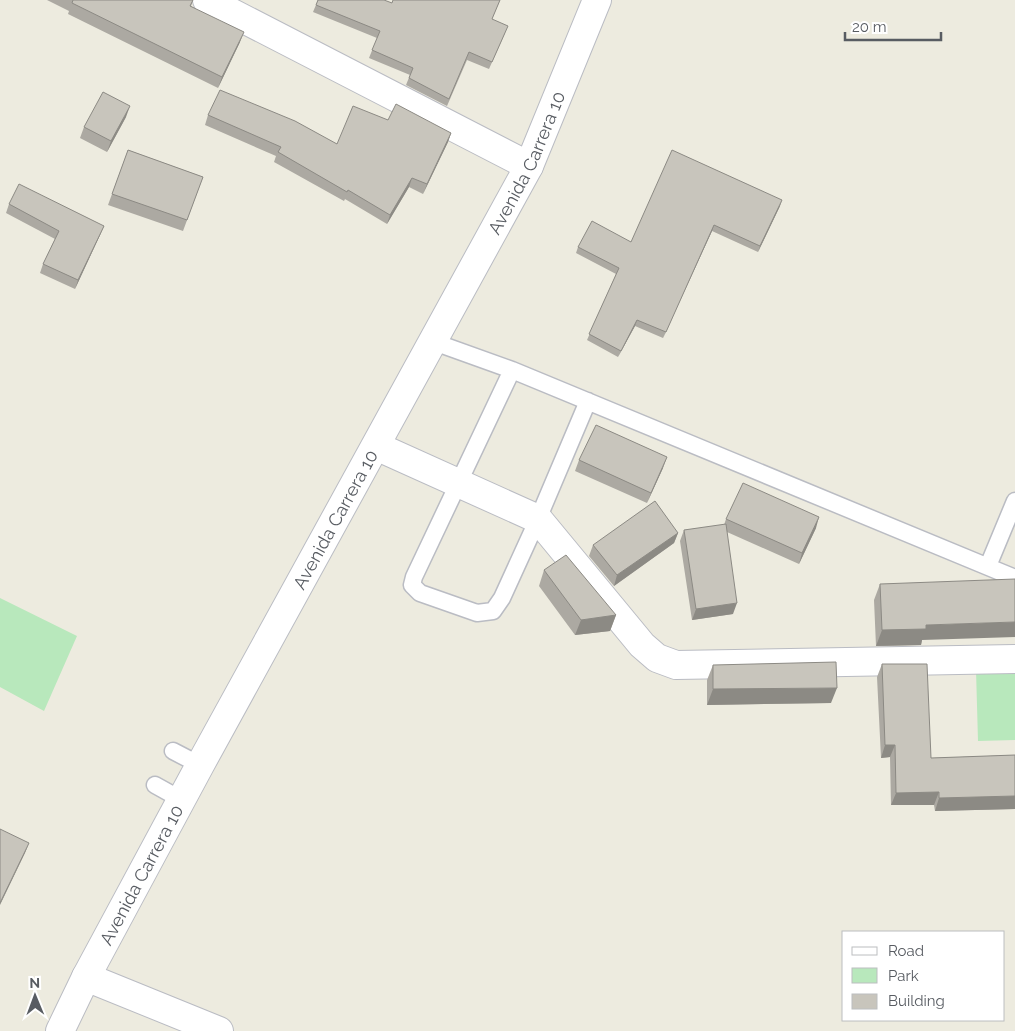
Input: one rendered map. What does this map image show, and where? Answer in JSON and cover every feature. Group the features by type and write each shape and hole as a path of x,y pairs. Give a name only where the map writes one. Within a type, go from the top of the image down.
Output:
{"street":[{"path":"208,0 529,166"},
{"name":"Avenida Carrera 10","path":"60,1031 86,977 200,765 529,166 597,0"},
{"path":"376,446 538,519 642,645 657,658 676,665 1015,659"},
{"path":"86,977 219,1031"}],"lane":[{"path":"434,342 512,370 1015,578"},
{"path":"512,370 414,577 412,585 420,594 477,613 493,611 502,598 538,519 588,401"},
{"path":"988,566 1015,502"},
{"path":"173,751 200,765"},
{"path":"155,785 182,800"}],"green space":[{"path":"0,598 77,636 44,711 0,687"},
{"path":"1015,669 1015,740 978,741 976,670"}],"building":[{"path":"73,0 193,0 190,6 244,32 222,77 72,3"},
{"path":"318,0 384,0 392,3 393,0 500,0 492,19 508,26 492,62 469,52 449,99 409,78 413,68 372,50 380,31 316,5"},
{"path":"220,90 295,121 337,144 353,106 388,120 396,104 451,133 427,184 412,178 390,215 278,152 281,147 208,115"},
{"path":"103,92 130,106 111,141 84,127"},
{"path":"128,150 203,177 187,220 112,194"},
{"path":"672,150 782,200 760,246 714,225 666,332 637,320 621,351 589,334 619,268 578,247 592,221 631,242"},
{"path":"19,184 104,226 78,280 43,264 59,231 9,204"},
{"path":"596,425 667,457 651,493 579,460"},
{"path":"743,483 819,517 802,553 726,519"},
{"path":"655,501 678,533 617,575 593,545"},
{"path":"726,524 737,603 696,609 684,530"},
{"path":"566,555 616,615 581,620 544,570"},
{"path":"1015,579 1015,622 926,625 926,629 882,630 880,584"},
{"path":"836,662 837,688 713,689 713,665"},
{"path":"882,664 927,664 931,758 1015,755 1015,796 939,798 939,792 896,793 895,745 885,745"},
{"path":"0,829 29,843 0,903"}]}
